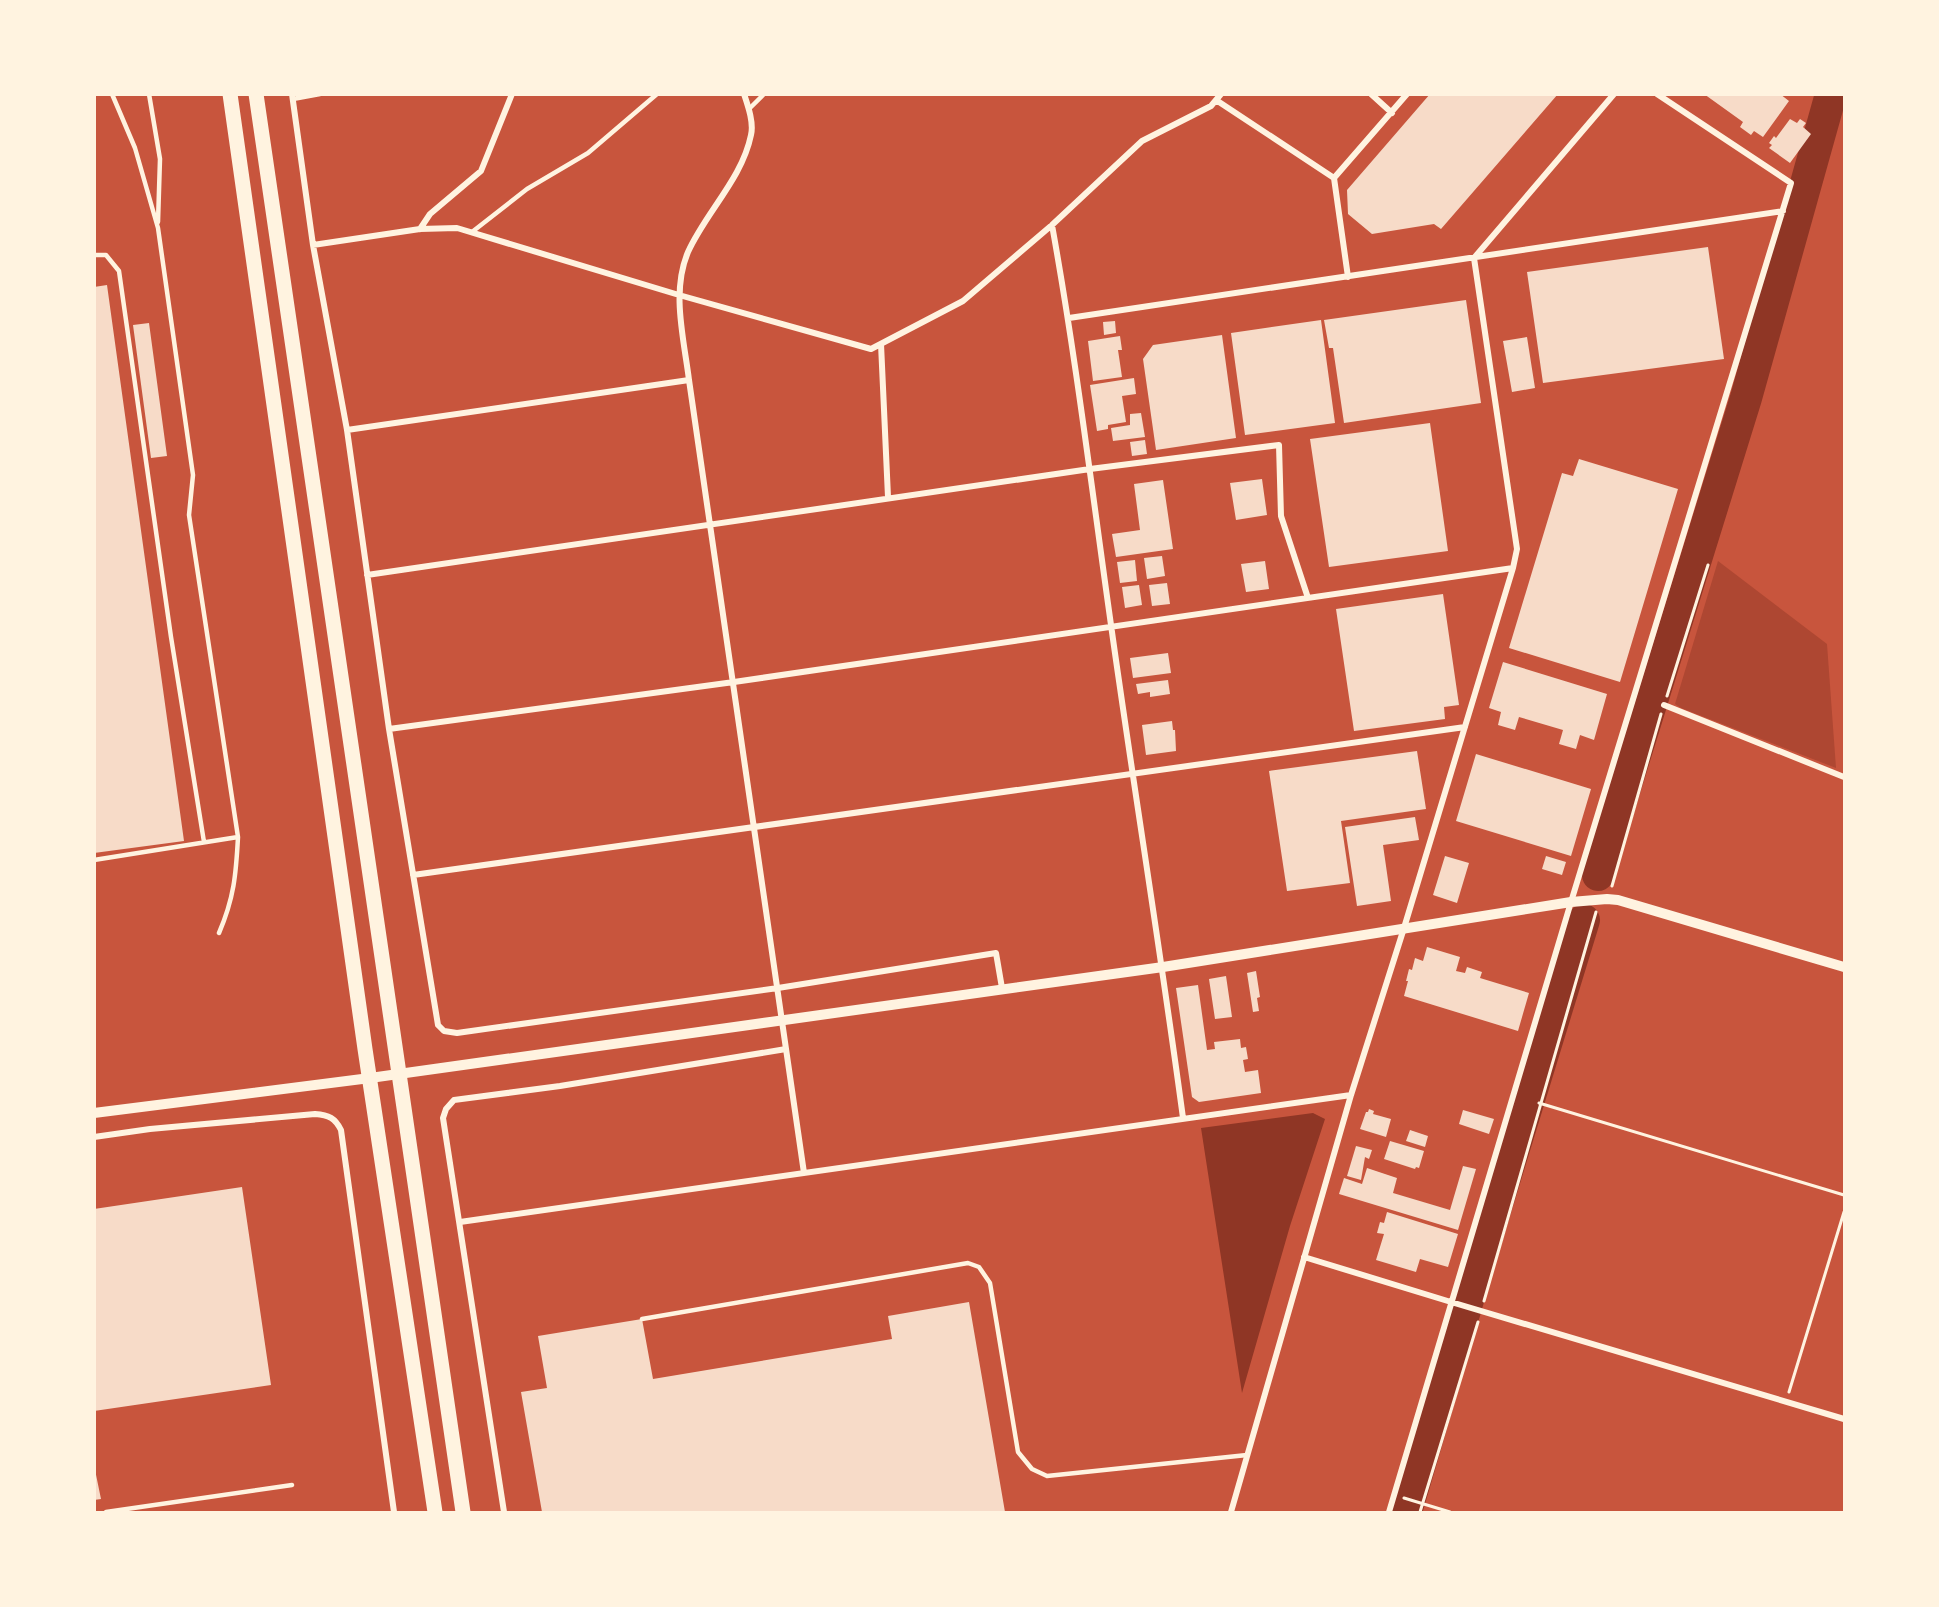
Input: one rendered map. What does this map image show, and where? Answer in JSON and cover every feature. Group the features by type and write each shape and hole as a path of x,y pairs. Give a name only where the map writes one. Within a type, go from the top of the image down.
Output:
{"highway":[{"path":"230,94 370,1078 435,1512"},
{"path":"256,94 462,1512"}],"street":[{"path":"420,229 430,214 482,171 512,94"},
{"path":"744,94 749,109 752,133 740,165 688,253 679,295 689,380 804,1173"},
{"path":"313,245 420,229 458,228 679,295 871,349 963,301 1052,225 1142,141 1211,106 1221,94"},
{"path":"1371,94 1392,113"},
{"path":"1334,178 1407,94"},
{"path":"1231,1512 1351,1095 1404,928 1517,549 1474,258 1614,94"},
{"path":"1389,1512 1571,902 1791,183 1657,94"},
{"path":"292,97 313,245 347,430 389,729 438,1025 444,1031 457,1033 778,988 996,953 1002,988"},
{"path":"1216,100 1334,178 1348,277"},
{"path":"1069,318 1783,211"},
{"path":"1052,225 1069,318 1111,626 1163,967 1183,1119"},
{"path":"881,344 888,497"},
{"path":"347,430 689,380"},
{"path":"367,575 888,497 1279,445 1281,516 1308,598"},
{"path":"389,729 734,682 1513,568"},
{"path":"1664,705 1845,777"},
{"path":"413,875 755,829 1133,772 1465,727"},
{"path":"94,1113 400,1074 1163,967 1571,902 1603,899 1618,900 1845,967"},
{"path":"504,1512 443,1118 446,1108 454,1100 560,1086 786,1048"},
{"path":"460,1222 1351,1095"},
{"path":"94,1137 150,1129 315,1114 331,1116 336,1120 341,1130 394,1512"},
{"path":"1304,1257 1845,1419"}],"lane":[{"path":"112,94 135,148 158,228 193,475 189,515 238,837 236,882 230,909 219,933"},
{"path":"149,94 160,159 158,228"},
{"path":"292,97 320,94"},
{"path":"472,232 527,189 588,153 657,94"},
{"path":"749,109 764,94"},
{"path":"94,255 106,255 119,271 171,637 204,843"},
{"path":"94,860 238,837"},
{"path":"642,1319 968,1263 980,1267 990,1283 1017,1452 1032,1469 1047,1476 1247,1455"},
{"path":"106,1512 292,1485"}],"path":[{"path":"1420,1512 1481,1311 1539,1103 1603,899 1617,870 1664,705 1708,565"},
{"path":"1539,1103 1845,1195"},
{"path":"1786,1402 1845,1212"},
{"path":"1394,1494 1450,1512"}],"shaded area":[{"path":"1718,561 1827,644 1836,768 1675,704"},
{"path":"1313,1113 1325,1119 1290,1226 1242,1393 1201,1128"}],"building":[{"path":"1430,94 1558,94 1441,229 1434,224 1372,234 1348,214 1347,190"},
{"path":"1704,94 1780,94 1789,101 1763,137 1754,131 1751,135 1740,127 1743,122"},
{"path":"1790,119 1797,123 1800,119 1806,123 1803,127 1811,134 1790,163 1769,148 1772,145 1769,143 1774,136 1776,138"},
{"path":"1708,247 1724,359 1543,383 1527,272"},
{"path":"107,285 184,841 94,853 94,287"},
{"path":"1466,300 1481,403 1344,423 1333,348 1329,348 1324,320"},
{"path":"1321,320 1335,423 1245,435 1231,333"},
{"path":"1115,321 1116,333 1104,335 1103,322"},
{"path":"149,323 167,456 151,458 133,325"},
{"path":"1222,335 1236,438 1156,450 1143,359 1153,345"},
{"path":"1120,336 1122,350 1118,350 1122,377 1093,381 1088,341"},
{"path":"1527,337 1535,388 1512,392 1503,341"},
{"path":"1134,378 1136,394 1122,396 1126,422 1108,425 1108,429 1097,431 1090,385"},
{"path":"1141,413 1145,437 1113,441 1111,428 1130,425 1130,414"},
{"path":"1430,423 1448,551 1329,567 1310,439"},
{"path":"1145,440 1147,454 1132,456 1130,442"},
{"path":"1579,459 1678,489 1620,682 1509,648 1562,473 1573,476"},
{"path":"1262,479 1267,515 1236,520 1230,483"},
{"path":"1163,480 1173,549 1116,557 1112,534 1140,530 1134,484"},
{"path":"1162,556 1165,576 1147,579 1144,558"},
{"path":"1135,560 1137,581 1120,583 1117,562"},
{"path":"1265,561 1269,589 1246,592 1241,564"},
{"path":"1167,583 1170,604 1152,606 1149,585"},
{"path":"1139,585 1142,605 1125,608 1122,587"},
{"path":"1443,594 1459,705 1444,707 1445,719 1354,731 1336,609"},
{"path":"1168,653 1171,673 1133,678 1130,658"},
{"path":"1503,662 1607,694 1594,740 1580,735 1576,749 1559,744 1563,730 1519,717 1515,730 1498,725 1501,712 1489,708"},
{"path":"1168,680 1170,694 1150,697 1150,692 1138,694 1136,684"},
{"path":"1172,721 1176,751 1146,755 1142,725"},
{"path":"1417,751 1426,809 1341,821 1350,883 1287,891 1269,771"},
{"path":"1476,754 1591,789 1571,856 1456,821"},
{"path":"1415,817 1419,840 1383,845 1391,901 1357,906 1345,827"},
{"path":"1445,856 1469,863 1457,903 1433,895"},
{"path":"1546,856 1566,862 1562,875 1542,869"},
{"path":"1427,947 1460,957 1456,971 1465,973 1467,967 1482,972 1480,978 1529,993 1518,1031 1404,996 1409,969 1412,970 1415,958 1423,961"},
{"path":"1256,971 1260,997 1257,998 1259,1011 1253,1012 1247,973"},
{"path":"1226,976 1232,1017 1215,1019 1209,979"},
{"path":"1198,985 1207,1050 1215,1049 1214,1042 1240,1039 1241,1048 1246,1047 1248,1059 1243,1060 1245,1072 1258,1070 1261,1093 1199,1102 1192,1097 1176,988"},
{"path":"1369,1109 1374,1111 1373,1114 1391,1119 1386,1137 1360,1129"},
{"path":"1463,1110 1494,1119 1489,1134 1459,1124"},
{"path":"1410,1130 1428,1136 1425,1147 1406,1141"},
{"path":"1390,1141 1424,1151 1419,1168 1415,1169 1384,1159"},
{"path":"1356,1146 1372,1150 1369,1159 1365,1157 1361,1180 1347,1176"},
{"path":"1463,1166 1476,1169 1458,1230 1339,1194 1344,1178 1362,1184 1367,1168 1397,1178 1393,1193 1450,1210"},
{"path":"242,1187 271,1385 94,1411 94,1209"},
{"path":"1387,1212 1458,1234 1448,1267 1420,1259 1416,1272 1376,1260 1384,1234 1377,1233 1380,1222 1384,1223"},
{"path":"969,1302 1005,1512 542,1512 521,1392 547,1388 538,1336 642,1319 653,1379 892,1339 888,1316"},
{"path":"94,1465 101,1499 94,1500"}],"waterway":[{"path":"1598,875 1746,398 1831,94"},
{"path":"1406,1512 1475,1276 1584,920"}]}
